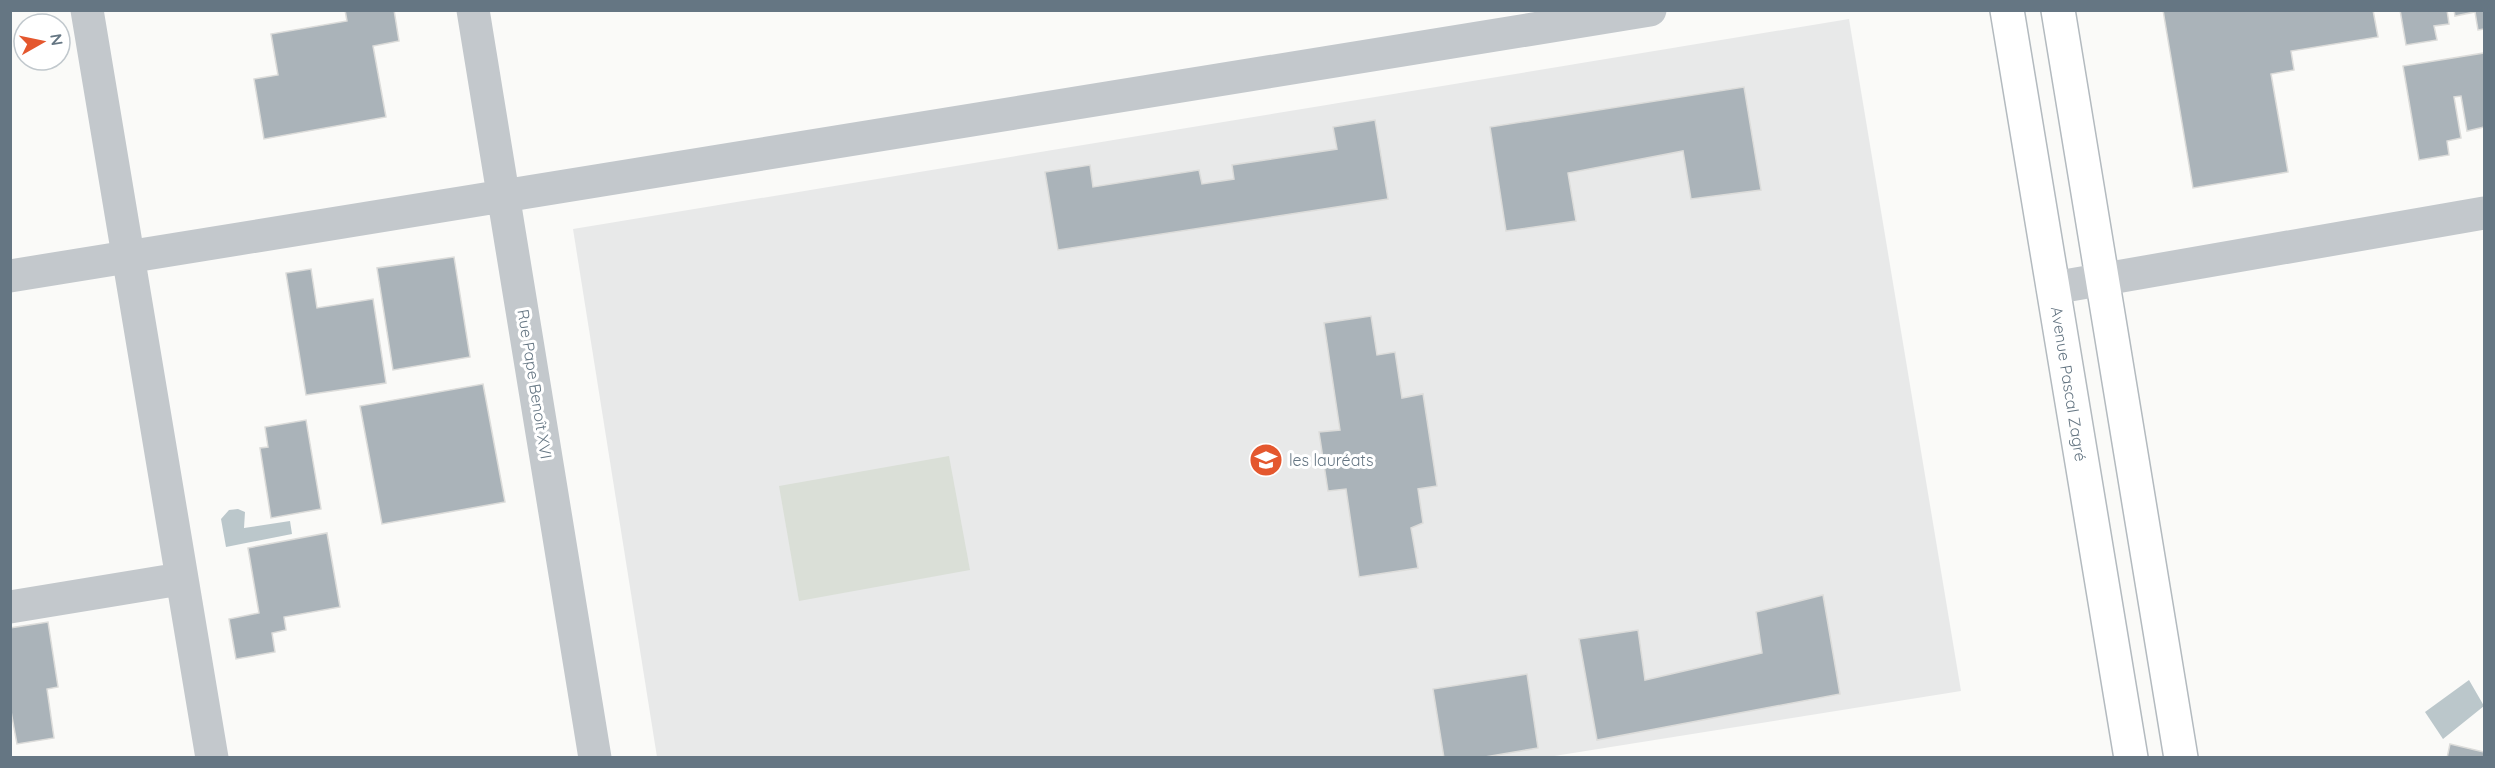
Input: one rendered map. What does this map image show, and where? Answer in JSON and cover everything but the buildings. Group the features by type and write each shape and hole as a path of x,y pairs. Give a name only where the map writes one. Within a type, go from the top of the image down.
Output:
{"main road":[{"name":"Avenue Pascal Zagré","path":"2007,10 2131,758"},
{"path":"2058,10 2181,758"}],"street":[{"path":"87,10 180,579 212,758"},
{"name":"Rue Pape Benoît XVI","path":"473,10 596,758"},
{"path":"10,276 1650,10"},
{"path":"2053,288 2484,213"},
{"path":"10,607 180,579"}],"shaded area":[{"name":"les lauréats","path":"1849,19 1961,691 1548,757 657,757 573,229"},
{"path":"949,456 970,570 799,601 779,486"},
{"path":"238,509 245,512 244,528 290,521 292,534 226,547 221,519 229,510"},
{"path":"2469,680 2484,706 2443,739 2425,712"}],"place":[{"name":"les lauréats","path":"1266,460"}]}
